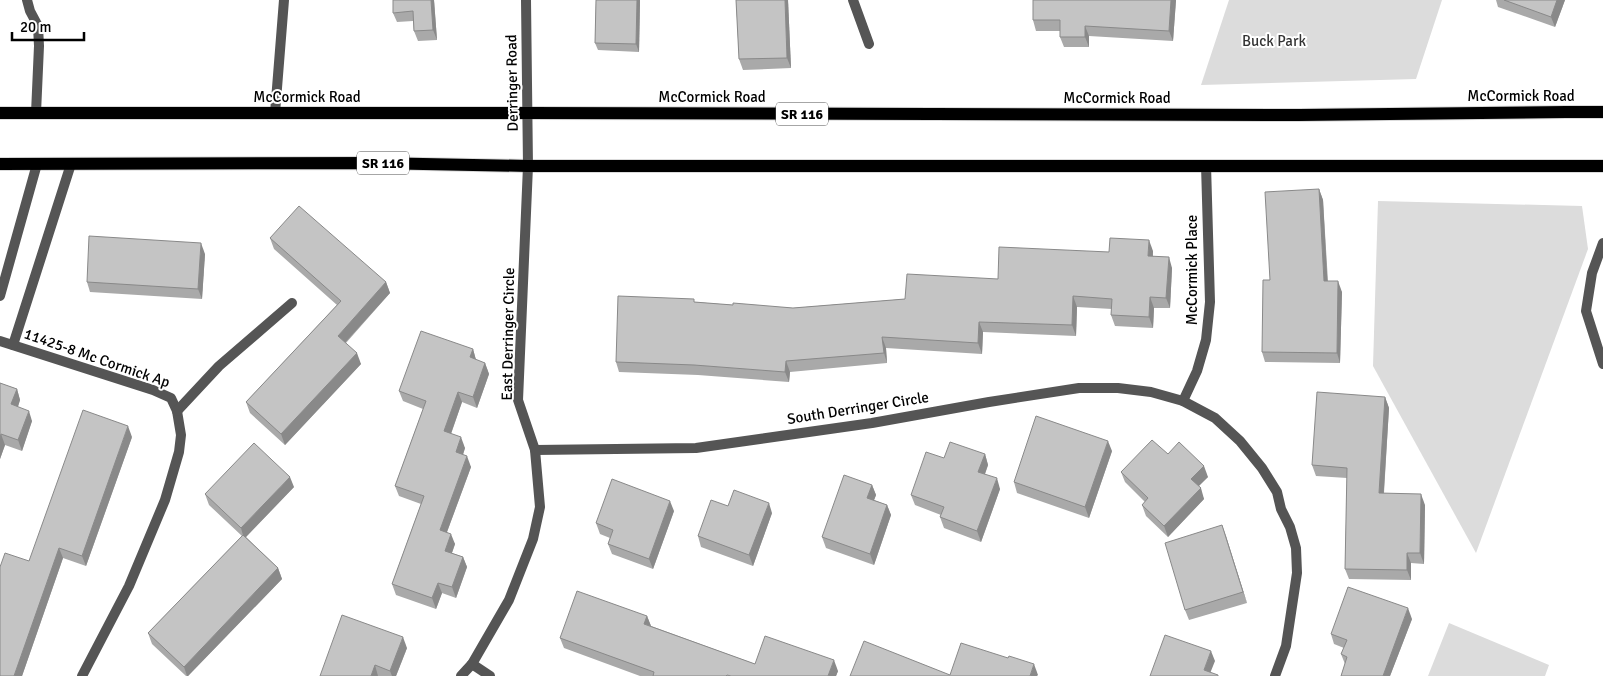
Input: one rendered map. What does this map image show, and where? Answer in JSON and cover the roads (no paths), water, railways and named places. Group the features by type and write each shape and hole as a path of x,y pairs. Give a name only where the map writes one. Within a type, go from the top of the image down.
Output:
{"main road":[{"name":"McCormick Road","path":"0,113 1299,115 1603,112"},
{"name":"SR 116","path":"0,164 1603,166"}],"street":[{"path":"27,0 30,11 38,26 36,113"},
{"path":"275,113 284,0"},
{"name":"Derringer Road","path":"525,242 528,166 526,0"},
{"path":"853,0 869,44"},
{"path":"0,296 37,164"},
{"path":"13,345 71,164"},
{"name":"McCormick Place","path":"1183,401 1197,371 1206,340 1210,302 1206,165"},
{"name":"East Derringer Circle","path":"461,676 472,664 509,600 532,539 540,507 535,450 518,400 525,242"},
{"path":"1603,243 1592,273 1586,311 1603,364"},
{"path":"82,676 129,586 165,500 179,452 181,435 178,411 219,366 292,303"},
{"name":"11425-8 Mc Cormick Ap","path":"0,341 153,390 171,398 178,411"},
{"name":"South Derringer Circle","path":"535,450 696,448 872,423 1079,388 1118,388 1151,392 1183,401 1215,418 1240,441 1262,468 1277,492 1290,527 1296,548 1297,573 1286,646 1276,676"},
{"path":"472,664 490,676"}],"park label":[{"name":"Buck Park","path":"1274,41"}]}
